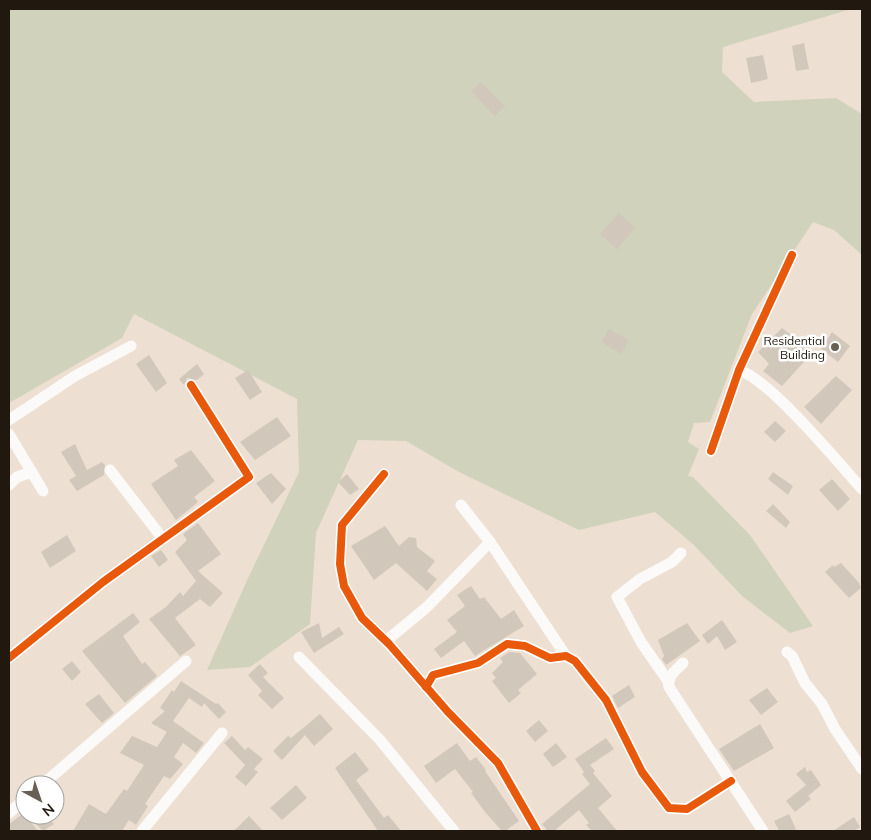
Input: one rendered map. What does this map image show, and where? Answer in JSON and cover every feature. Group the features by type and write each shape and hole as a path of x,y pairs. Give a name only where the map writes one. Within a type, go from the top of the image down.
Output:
{"street":[{"path":"712,451 740,370 792,255"},
{"path":"9,420 75,376 131,346"},
{"path":"740,370 752,376 784,405 862,489"},
{"path":"9,658 103,582 249,477 191,385"},
{"path":"9,434 43,491"},
{"path":"110,470 164,539"},
{"path":"9,485 17,477 32,472"},
{"path":"384,474 342,525 340,564 344,586 350,600 362,618 386,641 426,687 498,763 537,831"},
{"path":"461,505 490,542 566,656"},
{"path":"386,641 427,607 490,542"},
{"path":"681,553 672,562 640,580 617,597 641,642 668,681 674,695 763,831"},
{"path":"426,687 433,675 478,663 507,644 525,646 550,658 566,656 575,660 606,700 642,772 669,808 687,809 731,781"},
{"path":"787,652 792,656 805,684 822,704 835,729 862,769"},
{"path":"300,657 380,740 454,831"},
{"path":"54,775 186,660"},
{"path":"668,681 671,675 683,663"},
{"path":"142,831 222,733"}],"green space":[{"path":"9,9 851,9 723,47 722,72 754,102 836,98 862,114 862,255 834,230 813,222 752,314 710,422 694,423 688,442 699,449 688,476 693,477 750,535 813,626 790,633 742,596 694,545 655,512 579,530 459,472 406,441 358,440 316,533 310,624 250,667 207,670 249,576 299,472 297,399 134,314 122,338 9,403"}],"building":[{"path":"804,43 809,69 796,71 792,46"},
{"path":"763,55 768,79 751,83 746,58"},
{"path":"481,82 505,106 495,116 471,91"},
{"path":"619,213 635,228 617,249 600,234"},
{"path":"782,328 814,351 782,386 763,371 769,364 758,352"},
{"path":"609,329 629,340 621,354 601,342"},
{"name":"Residential Building","path":"832,332 850,346 838,362 821,349"},
{"path":"149,355 167,383 156,392 136,364"},
{"path":"197,364 204,374 197,380 187,378 184,385 179,379"},
{"path":"248,370 262,392 250,400 235,378"},
{"path":"836,376 852,390 821,424 804,407"},
{"path":"277,417 291,436 255,460 240,442"},
{"path":"775,421 786,431 775,442 764,432"},
{"path":"75,444 87,470 102,462 105,465 104,475 77,491 69,480 76,476 61,452"},
{"path":"191,450 215,481 194,497 198,502 176,520 151,484 178,466 174,460"},
{"path":"773,472 793,486 788,495 768,479"},
{"path":"271,473 286,489 272,504 256,483"},
{"path":"347,474 359,489 350,495 338,482"},
{"path":"832,479 850,499 838,511 819,490"},
{"path":"773,504 790,522 786,528 766,511"},
{"path":"198,523 221,554 198,571 223,593 210,607 200,599 175,618 196,645 180,656 149,619 166,607 180,592 183,596 196,581 175,552 187,540 183,534"},
{"path":"385,526 399,546 409,537 416,538 417,547 435,561 427,571 437,579 427,591 396,563 374,580 351,546"},
{"path":"67,535 76,551 50,568 41,552"},
{"path":"161,550 168,560 159,567 151,556"},
{"path":"841,563 859,583 861,588 849,598 825,572 833,565 834,567"},
{"path":"471,586 480,599 484,597 501,619 514,610 524,626 475,656 464,641 441,658 434,649 457,632 447,620 465,606 457,595"},
{"path":"133,613 140,622 123,636 142,664 145,662 157,676 125,703 82,651"},
{"path":"722,620 737,642 725,650 717,636 708,644 702,635"},
{"path":"319,623 322,638 339,627 344,634 314,653 301,632"},
{"path":"687,623 700,641 666,665 662,659 664,656 658,640"},
{"path":"509,652 520,653 537,674 518,690 521,693 509,703 492,681 496,678 492,673 503,662 500,658"},
{"path":"72,661 81,672 72,681 62,669"},
{"path":"260,664 268,673 263,677 284,698 272,709 258,695 262,691 248,675"},
{"path":"181,681 216,704 218,703 226,712 219,719 204,703 202,707 189,698 173,721 204,743 196,753 183,743 174,757 183,764 170,779 164,776 145,804 148,806 136,825 129,820 122,831 73,831 89,804 106,814 124,789 127,791 144,765 120,753 132,736 157,747 167,732 151,723 165,711 160,708 172,690 174,692"},
{"path":"629,685 635,697 618,708 612,696"},
{"path":"767,688 778,702 761,715 749,700"},
{"path":"99,694 114,713 102,723 85,704"},
{"path":"320,714 333,729 314,746 305,735 282,760 273,751 288,736 291,738"},
{"path":"539,720 548,731 535,742 526,731"},
{"path":"760,724 774,748 734,771 719,749"},
{"path":"232,736 245,750 248,747 263,759 254,769 258,772 246,786 235,777 245,765 224,743"},
{"path":"606,738 614,749 590,765 595,771 593,773 612,796 598,808 617,831 592,831 586,825 589,823 579,810 554,831 548,831 542,824 590,784 582,774 584,772 575,759"},
{"path":"457,743 470,761 476,757 519,821 505,831 502,831 485,812 471,793 473,792 455,769 436,783 424,766"},
{"path":"556,743 567,757 553,767 543,754"},
{"path":"355,752 369,770 356,780 384,818 388,815 401,831 378,831 335,768"},
{"path":"805,767 807,772 811,770 821,785 808,796 811,799 795,812 786,801 806,785 796,774"},
{"path":"296,785 307,798 282,820 270,808"},
{"path":"789,814 796,829 792,831 779,831 774,821"},
{"path":"249,816 263,831 233,831 238,827"},
{"path":"854,817 860,827 854,831 833,831"},
{"path":"15,820 15,825 33,825 38,831 12,831 9,828 9,824"},
{"path":"37,825 52,825 43,831"}],"cycle path":[{"path":"711,451 739,370 792,255"},
{"path":"9,658 103,582 249,477 191,385"},
{"path":"384,474 342,525 340,564 344,586 362,618 389,644 448,712 498,763 537,831"},
{"path":"426,687 433,675 478,663 507,644 525,646 550,658 566,656 575,661 606,700 642,772 669,808 687,809 731,781"}],"place":[{"name":"Residential Building","path":"835,347"}]}
